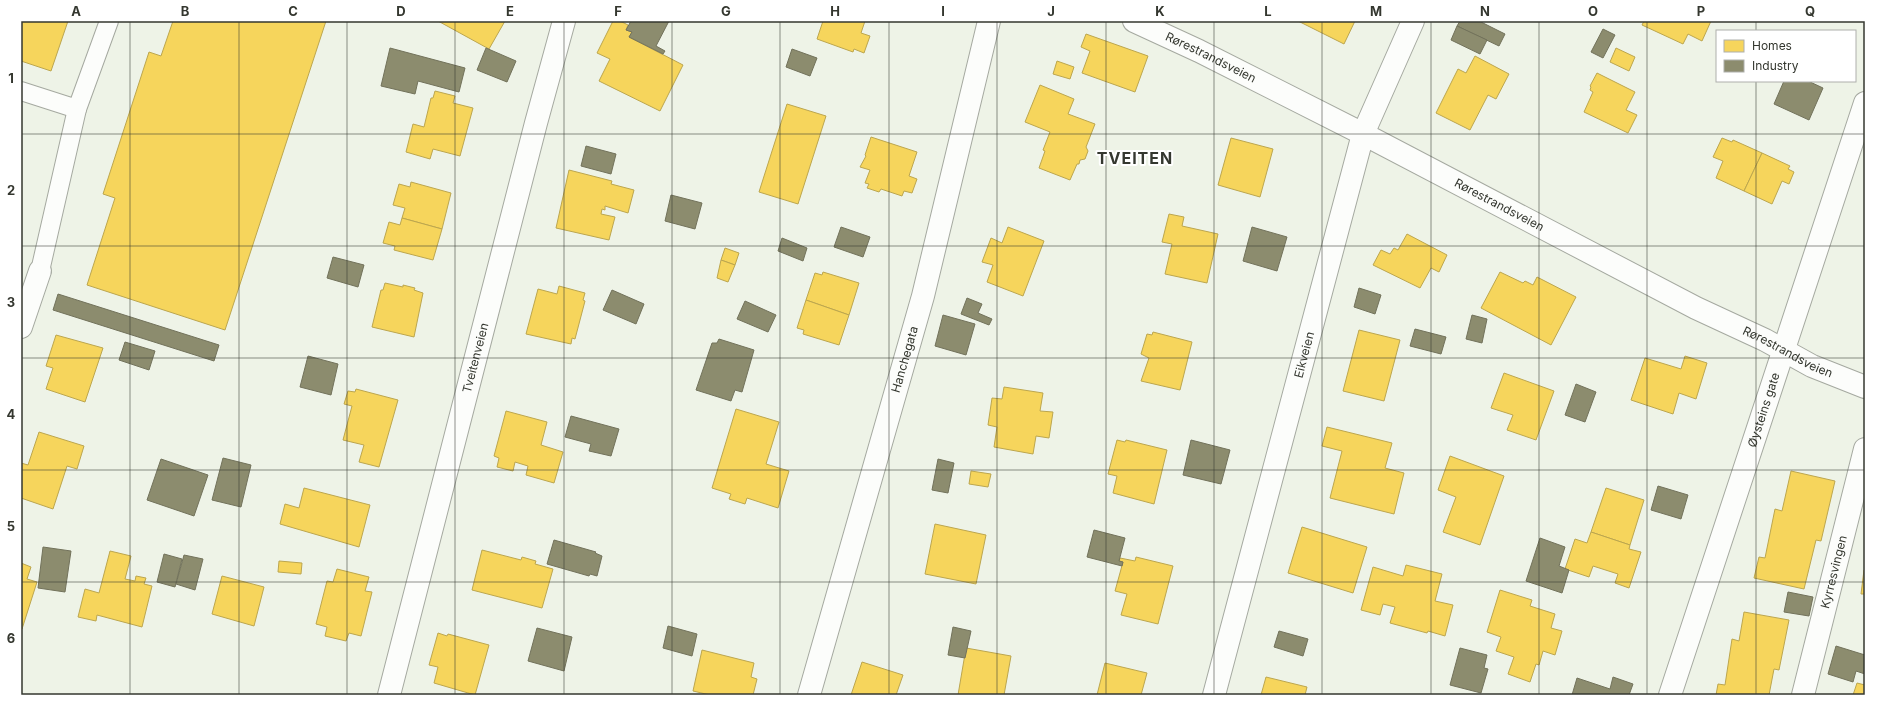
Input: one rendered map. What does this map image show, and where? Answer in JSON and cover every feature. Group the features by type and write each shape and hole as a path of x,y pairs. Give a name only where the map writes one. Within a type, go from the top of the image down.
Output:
{"street":[{"name":"Tveitenveien","path":"390,695 534,131 564,21"},
{"name":"Hanchegata","path":"809,695 923,296 989,21"},
{"name":"Rørestrandsveien","path":"1134,21 1199,51 1363,134 1696,308 1785,351 1812,366 1865,387"},
{"name":"Eikveien","path":"1214,695 1363,134 1413,21"},
{"name":"Øysteins gate","path":"1670,695 1785,351 1865,103"},
{"path":"21,327 40,271"},
{"name":"Kyrresvingen","path":"1803,695 1865,449"}],"lane":[{"path":"40,271 77,109 109,21"},
{"path":"21,91 77,109"}],"building: Homes":[{"path":"21,21 68,21 51,71 21,61"},
{"path":"173,21 326,21 225,330 87,285 115,198 103,194 149,52 161,56"},
{"path":"438,21 505,21 489,49"},
{"path":"613,21 620,21 628,25 626,30 632,32 629,37 683,65 660,111 599,81 610,59 597,53"},
{"path":"823,21 865,21 861,33 870,36 864,53 854,49 853,52 817,39"},
{"path":"1298,21 1355,21 1344,44"},
{"path":"1644,21 1711,21 1702,41 1688,34 1683,44 1642,25"},
{"path":"1086,34 1148,56 1135,92 1082,73 1090,51 1081,47"},
{"path":"1616,48 1635,57 1629,71 1610,62"},
{"path":"1475,56 1509,74 1496,99 1488,95 1470,130 1436,113 1458,69 1466,73"},
{"path":"1057,61 1074,67 1070,79 1053,74"},
{"path":"1597,73 1635,92 1626,110 1637,115 1628,133 1584,112 1593,92 1590,90 1590,86"},
{"path":"1040,85 1074,99 1068,114 1095,124 1086,147 1088,151 1085,159 1080,160 1079,164 1077,164 1070,180 1039,168 1045,151 1043,150 1050,132 1025,122"},
{"path":"435,91 455,96 453,103 473,108 460,156 433,149 430,159 406,152 413,124 424,127 431,98 433,98"},
{"path":"787,104 826,116 798,204 759,192"},
{"path":"871,137 917,152 909,176 917,179 912,193 904,191 902,196 881,189 879,192 867,188 869,184 865,183 870,170 860,167 866,156 865,155"},
{"path":"1231,138 1273,149 1260,197 1218,185"},
{"path":"1722,138 1732,142 1733,140 1762,153 1744,191 1716,178 1723,161 1713,157"},
{"path":"1762,153 1790,166 1788,169 1794,172 1789,184 1782,181 1772,204 1744,191"},
{"path":"569,170 612,181 611,184 634,190 628,213 605,206 605,210 602,209 601,214 615,217 609,240 556,228"},
{"path":"411,182 451,193 442,229 402,218 405,208 393,205 399,184 410,187"},
{"path":"1169,214 1184,217 1182,226 1218,234 1207,283 1165,274 1172,244 1162,242"},
{"path":"402,218 442,229 433,260 394,250 395,246 383,243 389,222 400,225"},
{"path":"1008,227 1044,241 1023,296 987,282 993,265 982,262 991,238 1002,243"},
{"path":"1407,234 1447,255 1439,272 1431,268 1420,288 1373,265 1381,250 1390,254 1394,248 1398,250"},
{"path":"725,248 739,253 735,265 721,260"},
{"path":"721,260 735,265 728,282 717,278"},
{"path":"823,272 859,283 849,315 806,300 815,273 822,275"},
{"path":"1500,272 1523,283 1525,281 1533,285 1537,277 1576,297 1551,345 1481,308"},
{"path":"385,283 415,288 414,290 423,293 414,337 372,327 381,290 383,290"},
{"path":"559,286 585,293 583,300 585,301 575,339 572,338 571,344 526,334 538,289 557,294"},
{"path":"806,300 849,315 839,345 803,334 804,330 797,328"},
{"path":"1359,330 1400,340 1384,401 1343,391"},
{"path":"1153,332 1192,342 1180,390 1141,381 1149,358 1141,354 1147,334 1152,335"},
{"path":"56,335 103,348 85,402 46,389 53,368 46,366"},
{"path":"1685,356 1707,363 1696,399 1679,393 1673,414 1631,400 1645,358 1681,369"},
{"path":"1504,373 1554,391 1536,440 1507,430 1513,415 1491,408"},
{"path":"1004,387 1043,393 1040,411 1053,412 1049,438 1036,436 1033,454 994,447 997,427 988,425 992,398 1002,399"},
{"path":"356,389 398,400 379,467 359,462 364,445 343,440 352,406 344,404 348,391 355,392"},
{"path":"736,409 779,422 766,464 789,471 778,508 747,498 745,504 729,499 731,494 712,488"},
{"path":"506,411 547,422 541,445 563,452 554,483 526,475 528,466 515,462 513,471 497,467 499,458 494,456"},
{"path":"1327,427 1392,443 1385,468 1404,473 1394,514 1330,498 1342,451 1322,446"},
{"path":"39,432 84,446 77,469 67,466 53,509 21,498 21,463 28,465"},
{"path":"1117,440 1125,442 1126,440 1167,450 1154,504 1113,493 1117,476 1108,474"},
{"path":"1450,456 1504,476 1480,545 1443,532 1456,497 1438,490"},
{"path":"971,471 991,474 988,487 969,484"},
{"path":"1791,471 1835,481 1821,541 1816,540 1804,589 1754,578 1759,557 1765,558 1775,509 1782,511"},
{"path":"304,488 370,505 359,547 280,524 285,504 299,508"},
{"path":"1606,488 1644,500 1630,545 1591,532"},
{"path":"935,524 986,535 976,584 925,574"},
{"path":"1302,527 1367,547 1353,593 1288,573"},
{"path":"1591,532 1630,545 1629,549 1641,552 1629,588 1615,583 1618,574 1593,566 1589,577 1565,569 1575,539 1587,543"},
{"path":"482,550 521,560 522,557 536,561 535,564 553,569 542,608 472,590"},
{"path":"110,551 131,556 125,579 135,581 136,576 146,578 144,584 152,586 142,627 97,615 96,621 78,617 85,589 99,593"},
{"path":"1136,557 1173,566 1158,624 1121,615 1127,594 1115,591 1123,562 1119,561 1120,558 1135,561"},
{"path":"279,561 302,563 301,574 278,572"},
{"path":"21,563 31,567 27,579 37,582 22,629"},
{"path":"1406,565 1442,574 1435,601 1453,605 1445,636 1428,631 1427,633 1390,623 1395,607 1383,604 1380,615 1361,610 1373,567 1403,576"},
{"path":"337,569 369,577 365,591 372,592 361,636 349,633 346,641 325,636 327,627 316,624 327,581 333,582"},
{"path":"1864,570 1865,594 1861,594"},
{"path":"222,576 264,587 254,626 212,614"},
{"path":"1500,590 1532,600 1530,606 1555,614 1551,628 1562,631 1555,655 1543,651 1539,665 1536,664 1530,682 1508,674 1514,657 1496,651 1501,637 1487,632"},
{"path":"1744,612 1789,620 1779,670 1774,669 1769,695 1716,695 1718,684 1725,685 1732,639 1739,641"},
{"path":"438,633 447,636 448,634 489,645 475,695 434,683 438,667 429,665"},
{"path":"966,648 1011,656 1004,695 958,695"},
{"path":"702,650 754,663 751,677 757,679 753,695 710,695 693,691"},
{"path":"862,662 903,675 896,695 851,695"},
{"path":"1105,663 1147,673 1141,695 1097,695"},
{"path":"1266,677 1307,687 1305,695 1261,695"},
{"path":"1857,683 1865,685 1865,695 1853,695"}],"building: Industry":[{"path":"631,21 669,21 656,46 665,51 663,54 629,37 632,32 626,30"},
{"path":"1460,21 1479,21 1505,34 1499,46 1457,26"},
{"path":"1457,26 1487,40 1480,54 1451,40"},
{"path":"1603,29 1615,35 1603,58 1591,52"},
{"path":"390,48 465,68 459,92 418,81 415,94 381,86"},
{"path":"486,48 516,61 507,82 477,70"},
{"path":"792,49 817,58 810,76 786,67"},
{"path":"1784,82 1810,82 1823,88 1809,120 1774,104"},
{"path":"586,146 616,154 611,174 581,166"},
{"path":"671,195 702,203 695,229 665,221"},
{"path":"841,227 870,237 863,257 834,247"},
{"path":"1252,227 1287,237 1277,271 1243,261"},
{"path":"782,238 807,248 803,261 778,251"},
{"path":"333,257 364,265 358,287 327,278"},
{"path":"1359,288 1381,295 1375,314 1354,307"},
{"path":"612,290 644,304 636,324 603,310"},
{"path":"58,294 219,345 214,361 53,310"},
{"path":"967,298 982,304 978,313 992,319 989,325 961,314"},
{"path":"745,301 776,315 768,332 737,319"},
{"path":"943,315 975,324 966,355 935,346"},
{"path":"1472,315 1487,319 1482,343 1466,339"},
{"path":"1415,329 1446,337 1441,354 1410,346"},
{"path":"719,339 754,350 742,392 735,390 731,401 696,390 712,343 717,343"},
{"path":"125,342 155,351 149,370 119,360"},
{"path":"308,356 338,364 331,395 300,387"},
{"path":"1576,384 1596,392 1585,422 1565,415"},
{"path":"571,416 619,429 611,456 589,451 591,444 565,437"},
{"path":"1191,440 1230,450 1221,484 1183,475"},
{"path":"223,458 251,465 241,507 212,500"},
{"path":"161,459 208,475 194,516 147,500"},
{"path":"938,459 954,463 948,493 932,490"},
{"path":"1658,486 1688,495 1681,519 1651,510"},
{"path":"1094,530 1125,538 1119,561 1123,562 1122,566 1087,557"},
{"path":"1540,538 1565,547 1559,566 1569,570 1562,593 1526,581"},
{"path":"554,540 596,552 595,553 602,556 597,576 590,574 589,576 547,564"},
{"path":"43,547 71,551 65,592 38,588"},
{"path":"164,554 182,559 175,587 157,582"},
{"path":"184,555 203,559 195,590 176,584"},
{"path":"1788,592 1813,597 1809,616 1784,612"},
{"path":"668,626 697,634 692,656 663,648"},
{"path":"953,627 971,631 965,658 948,655"},
{"path":"537,628 572,637 564,671 528,661"},
{"path":"1279,631 1308,639 1303,656 1274,647"},
{"path":"1836,646 1865,655 1865,674 1856,671 1853,682 1828,674"},
{"path":"1460,648 1487,655 1484,668 1488,669 1481,693 1450,685"},
{"path":"1613,677 1633,684 1629,695 1572,695 1577,678 1610,689"}],"district":[{"name":"TVEITEN","path":"1135,158"}]}
